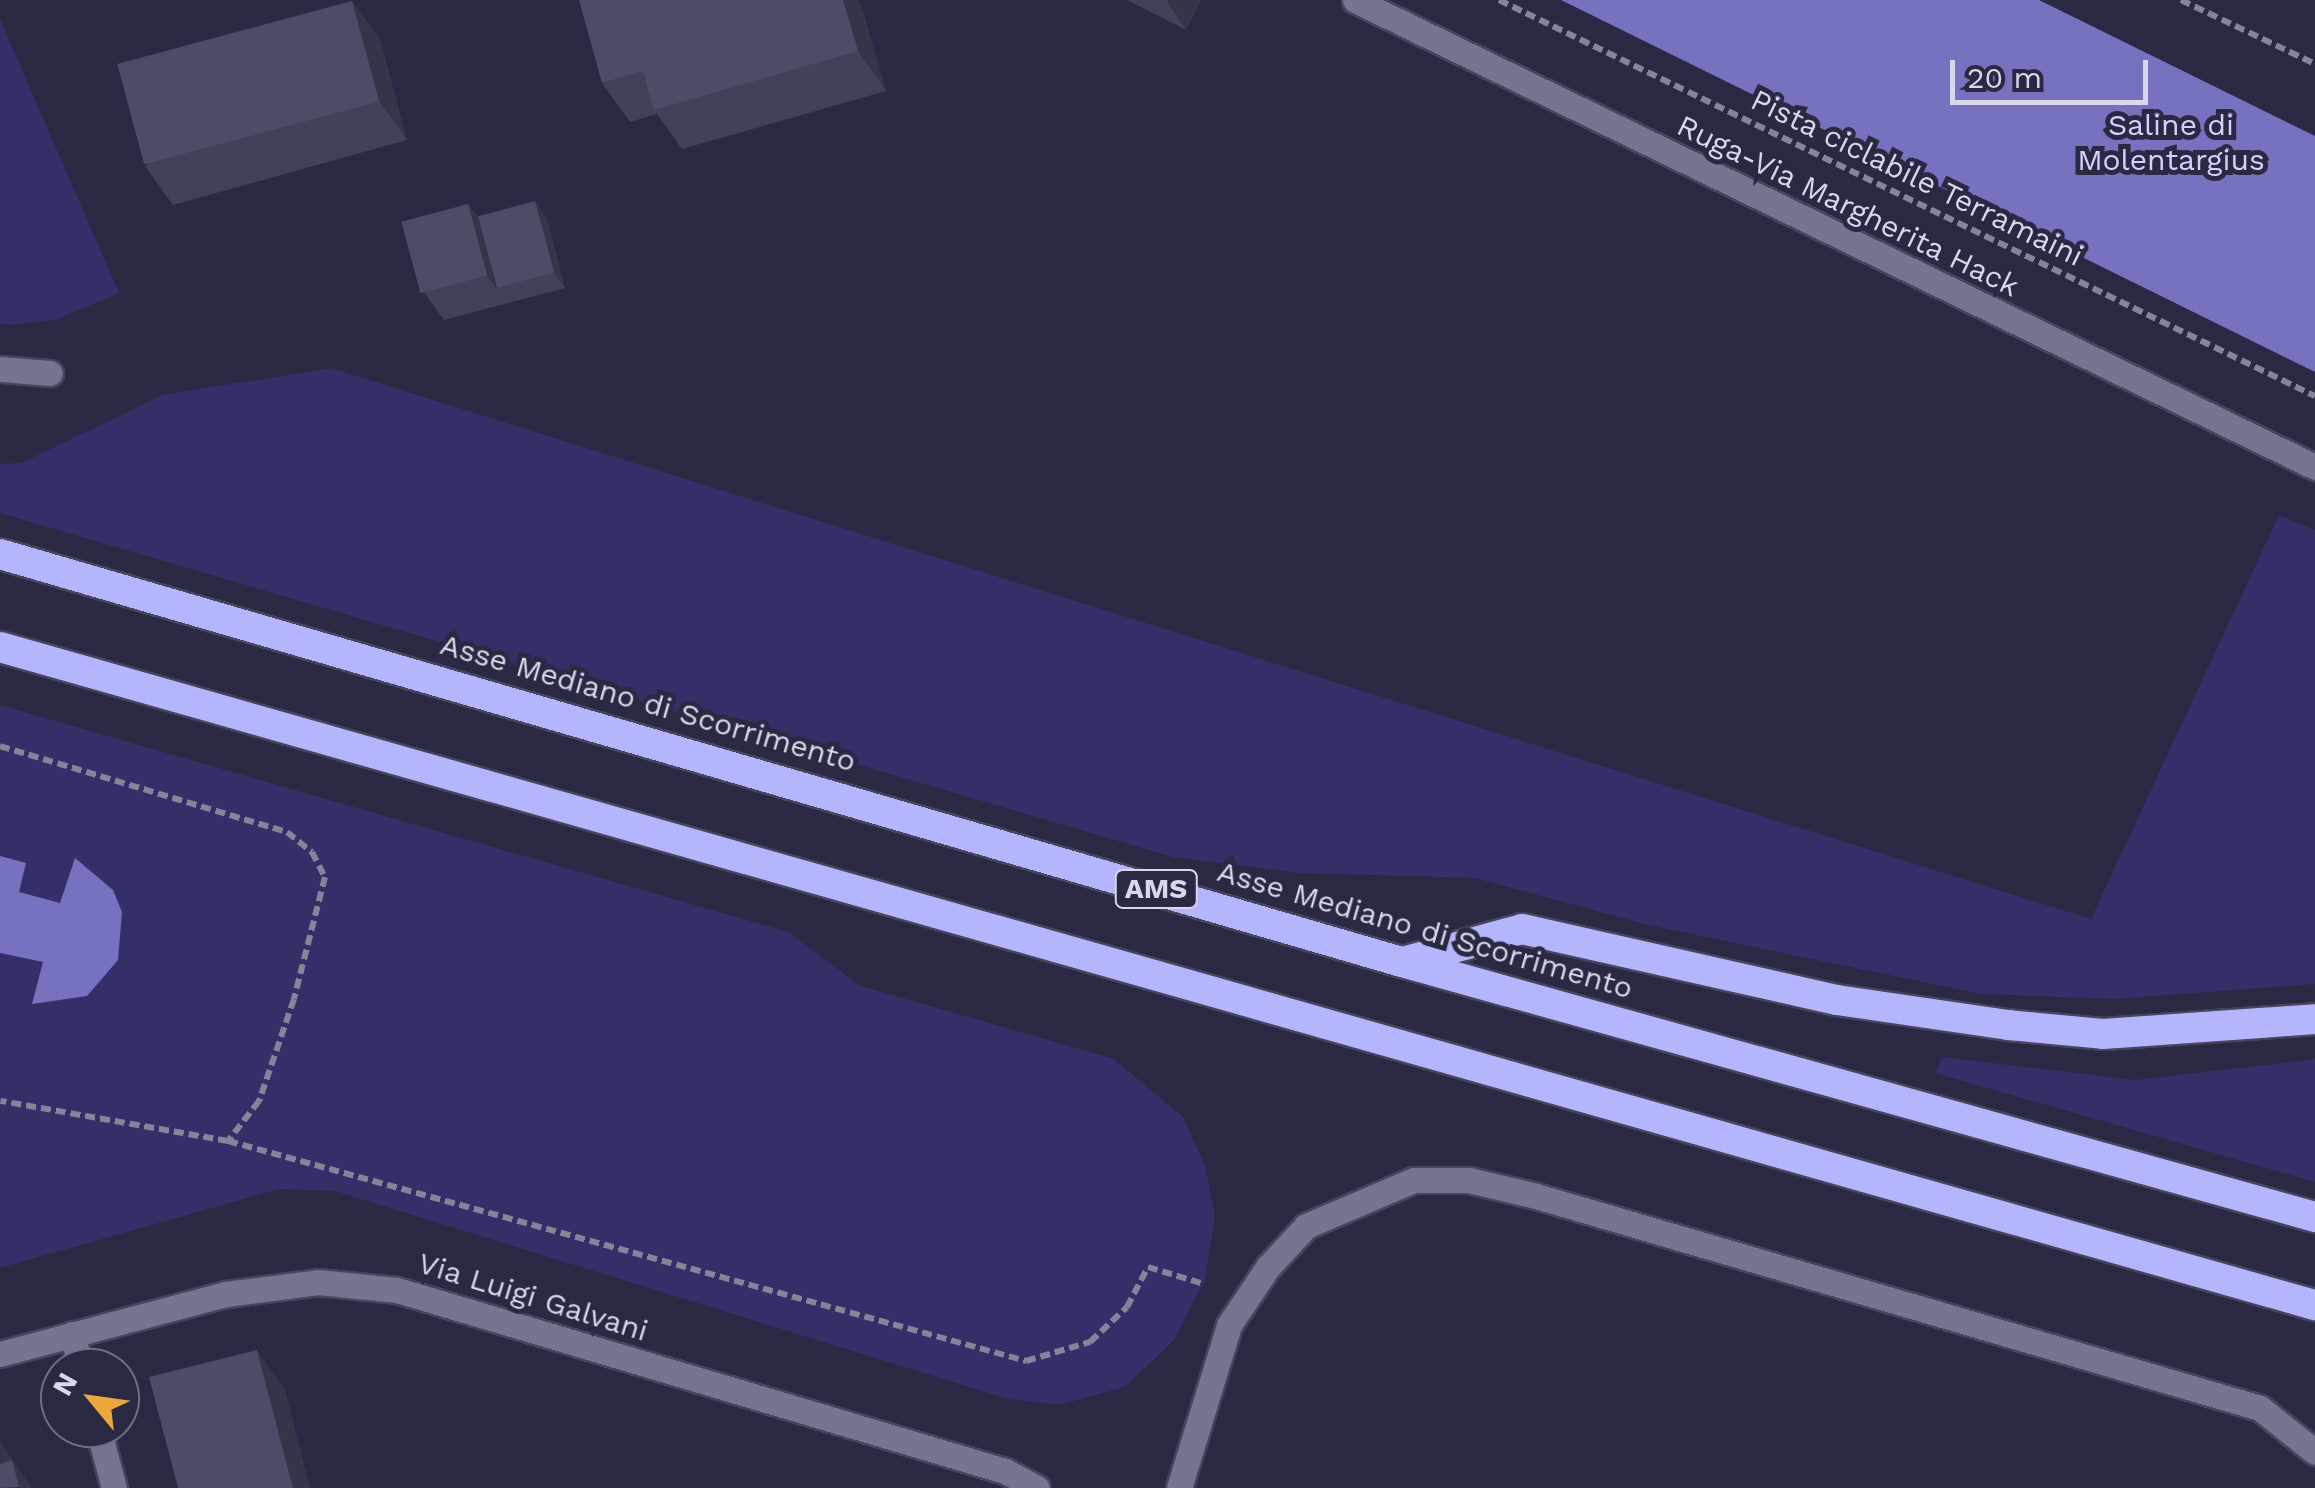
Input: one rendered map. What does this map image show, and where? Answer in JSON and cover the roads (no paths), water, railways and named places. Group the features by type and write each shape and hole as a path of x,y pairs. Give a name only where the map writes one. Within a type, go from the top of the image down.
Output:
{"highway":[{"name":"Asse Mediano di Scorrimento","path":"0,554 1402,962 2315,1217"},
{"path":"0,647 2315,1305"},
{"path":"1402,962 1522,929 1837,1000 2008,1026 2103,1034 2315,1019"}],"street":[{"name":"Ruga-Via Margherita Hack","path":"1355,0 2315,468"},
{"path":"0,370 50,373"},
{"path":"1179,1488 1230,1326 1248,1297 1306,1226 1354,1200 1414,1180 1469,1180 2260,1408 2315,1452"},
{"name":"Via Luigi Galvani","path":"0,1354 226,1294 318,1282 396,1290 1004,1471 1037,1488"},
{"path":"72,1334 76,1348"},
{"path":"103,1448 114,1488"}],"park label":[{"name":"Saline di Molentargius","path":"2171,142"}]}
